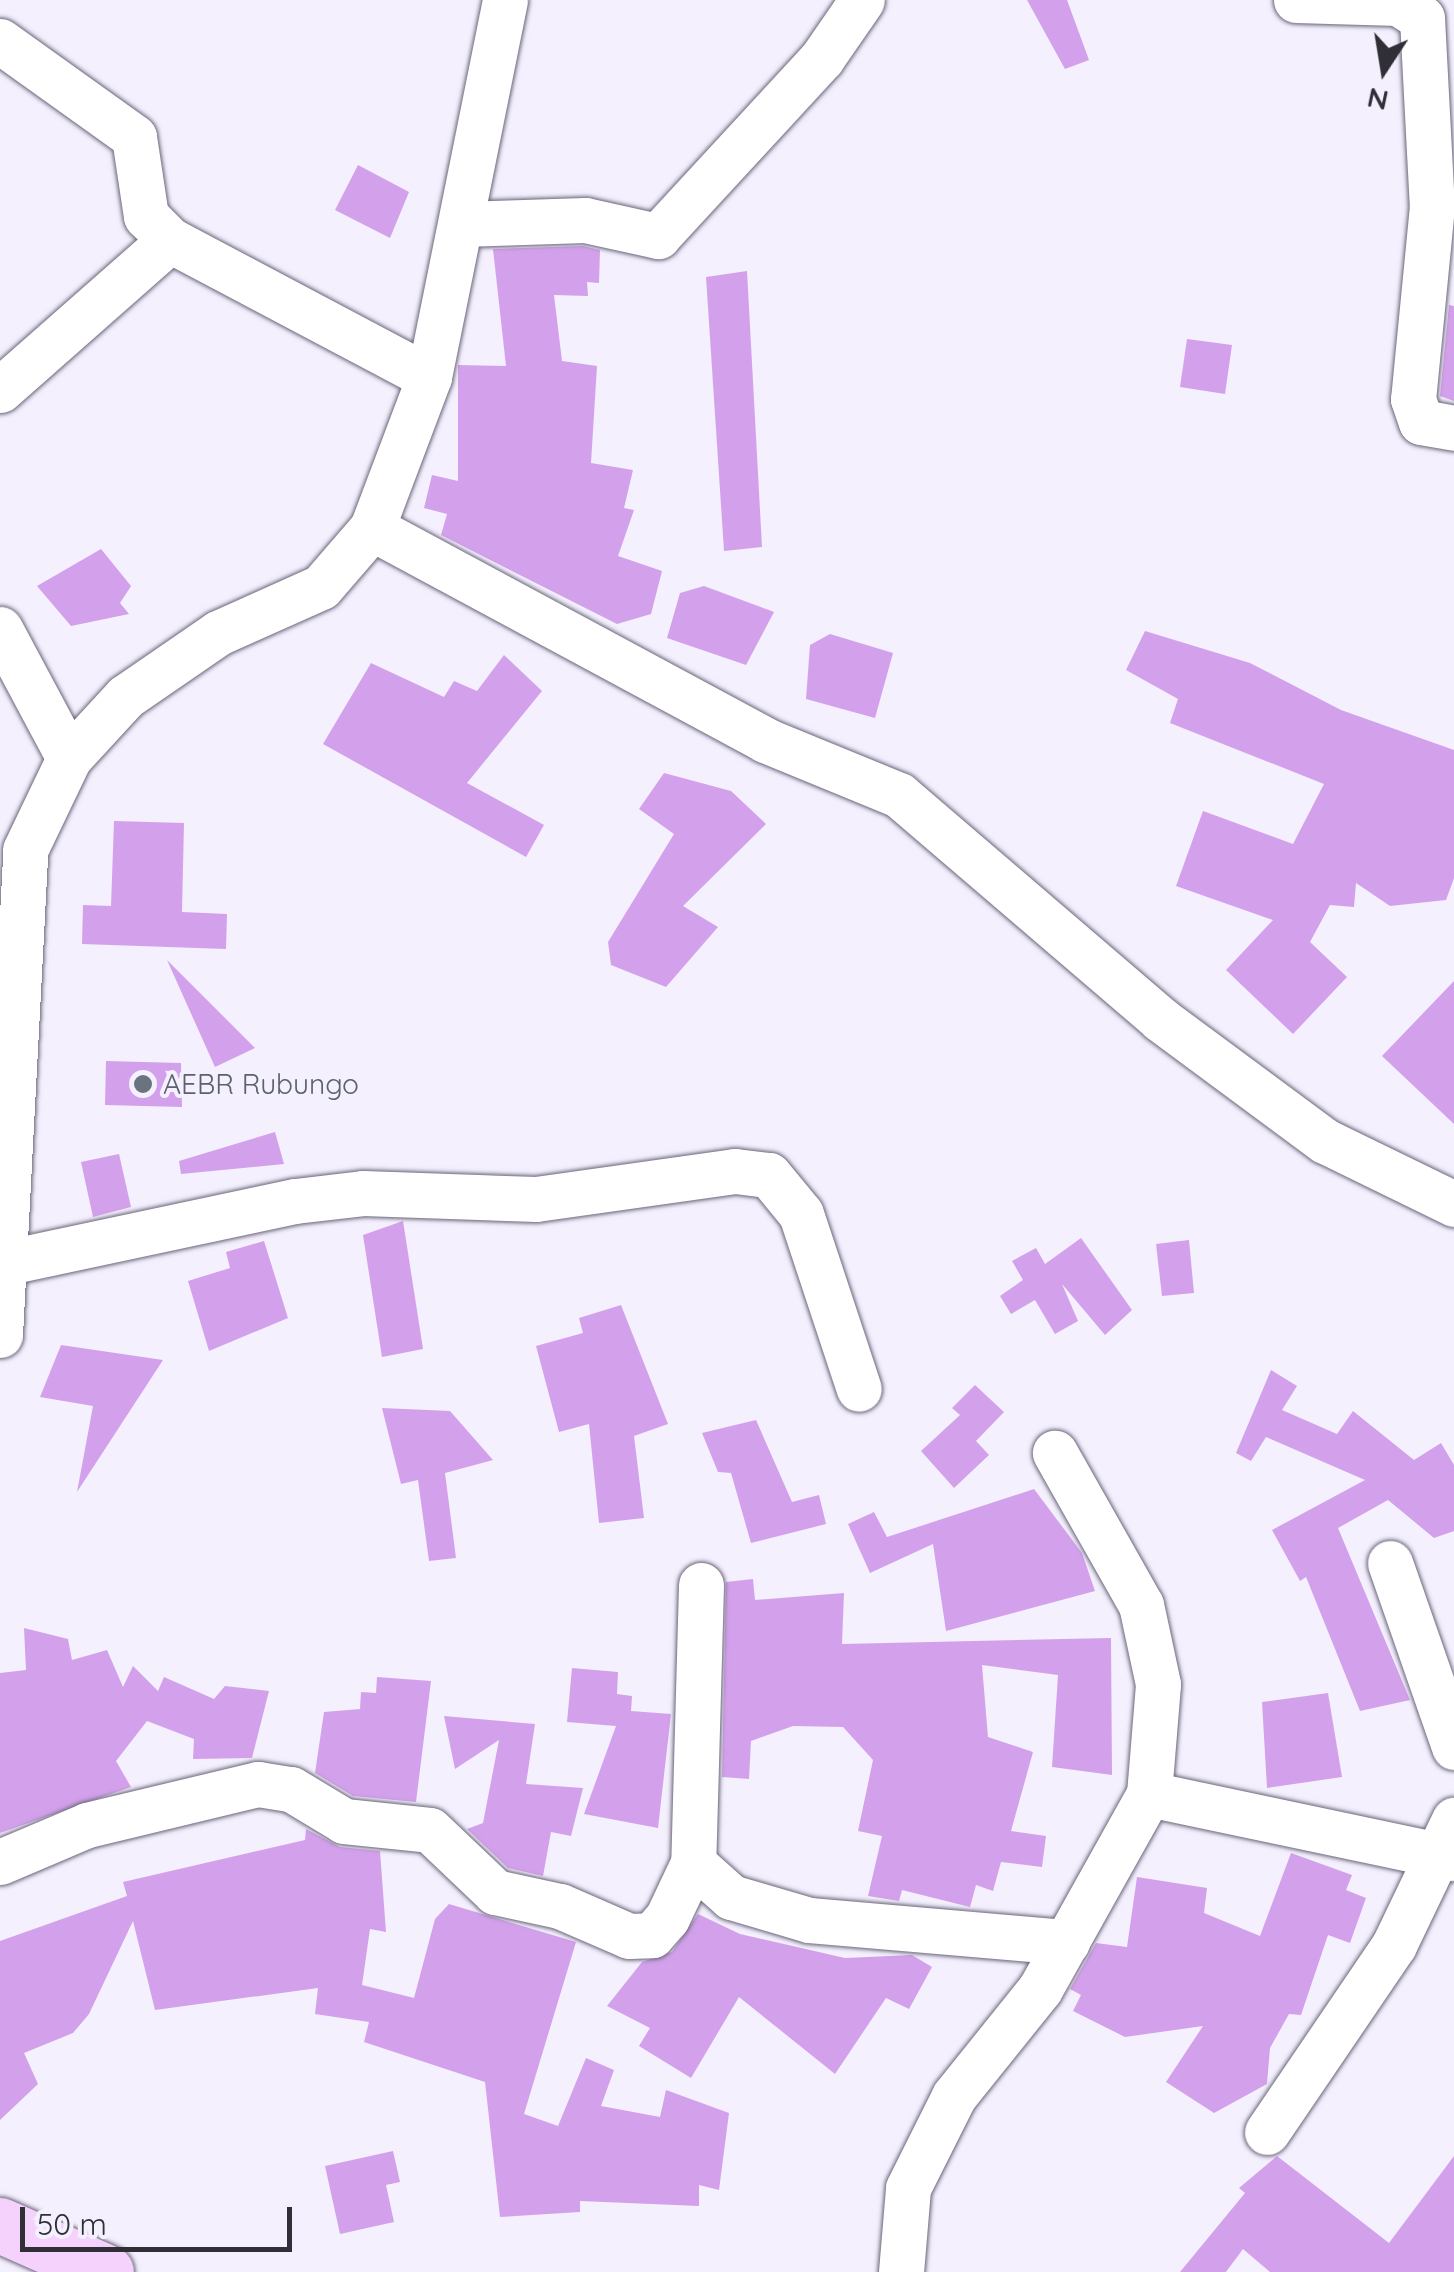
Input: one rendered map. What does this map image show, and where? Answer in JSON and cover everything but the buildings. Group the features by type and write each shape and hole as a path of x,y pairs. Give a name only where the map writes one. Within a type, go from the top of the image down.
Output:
{"main road":[{"path":"0,2225 106,2272"}],"street":[{"path":"0,1335 8,1262 14,932 24,850 69,758 125,697 218,633 321,587 372,528 430,378 505,0"},
{"path":"462,224 585,220 658,236 822,58 862,0"},
{"path":"1296,0 1398,2 1422,18 1432,206 1413,399 1421,422 1454,428"},
{"path":"0,41 134,137 146,216 170,240 430,378"},
{"path":"1,387 170,240"},
{"path":"372,528 765,740 899,795 1160,1019 1310,1130 1454,1204"},
{"path":"0,629 69,758"},
{"path":"8,1262 295,1201 364,1194 536,1199 752,1173 769,1175 794,1202 859,1389"},
{"path":"901,2272 908,2188 954,2096 1067,1942 1149,1794 1158,1684 1141,1605 1054,1452"},
{"path":"1390,1563 1454,1747"},
{"path":"0,1862 87,1825 258,1784 291,1790 344,1821 430,1830 495,1892 560,1906 629,1936 652,1935 667,1918 693,1862 702,1585"},
{"path":"1149,1794 1450,1845 1325,2059 1266,2132"},
{"path":"693,1862 732,1897 810,1920 1067,1942"}],"place":[{"name":"AEBR Rubungo","path":"143,1084"}]}
